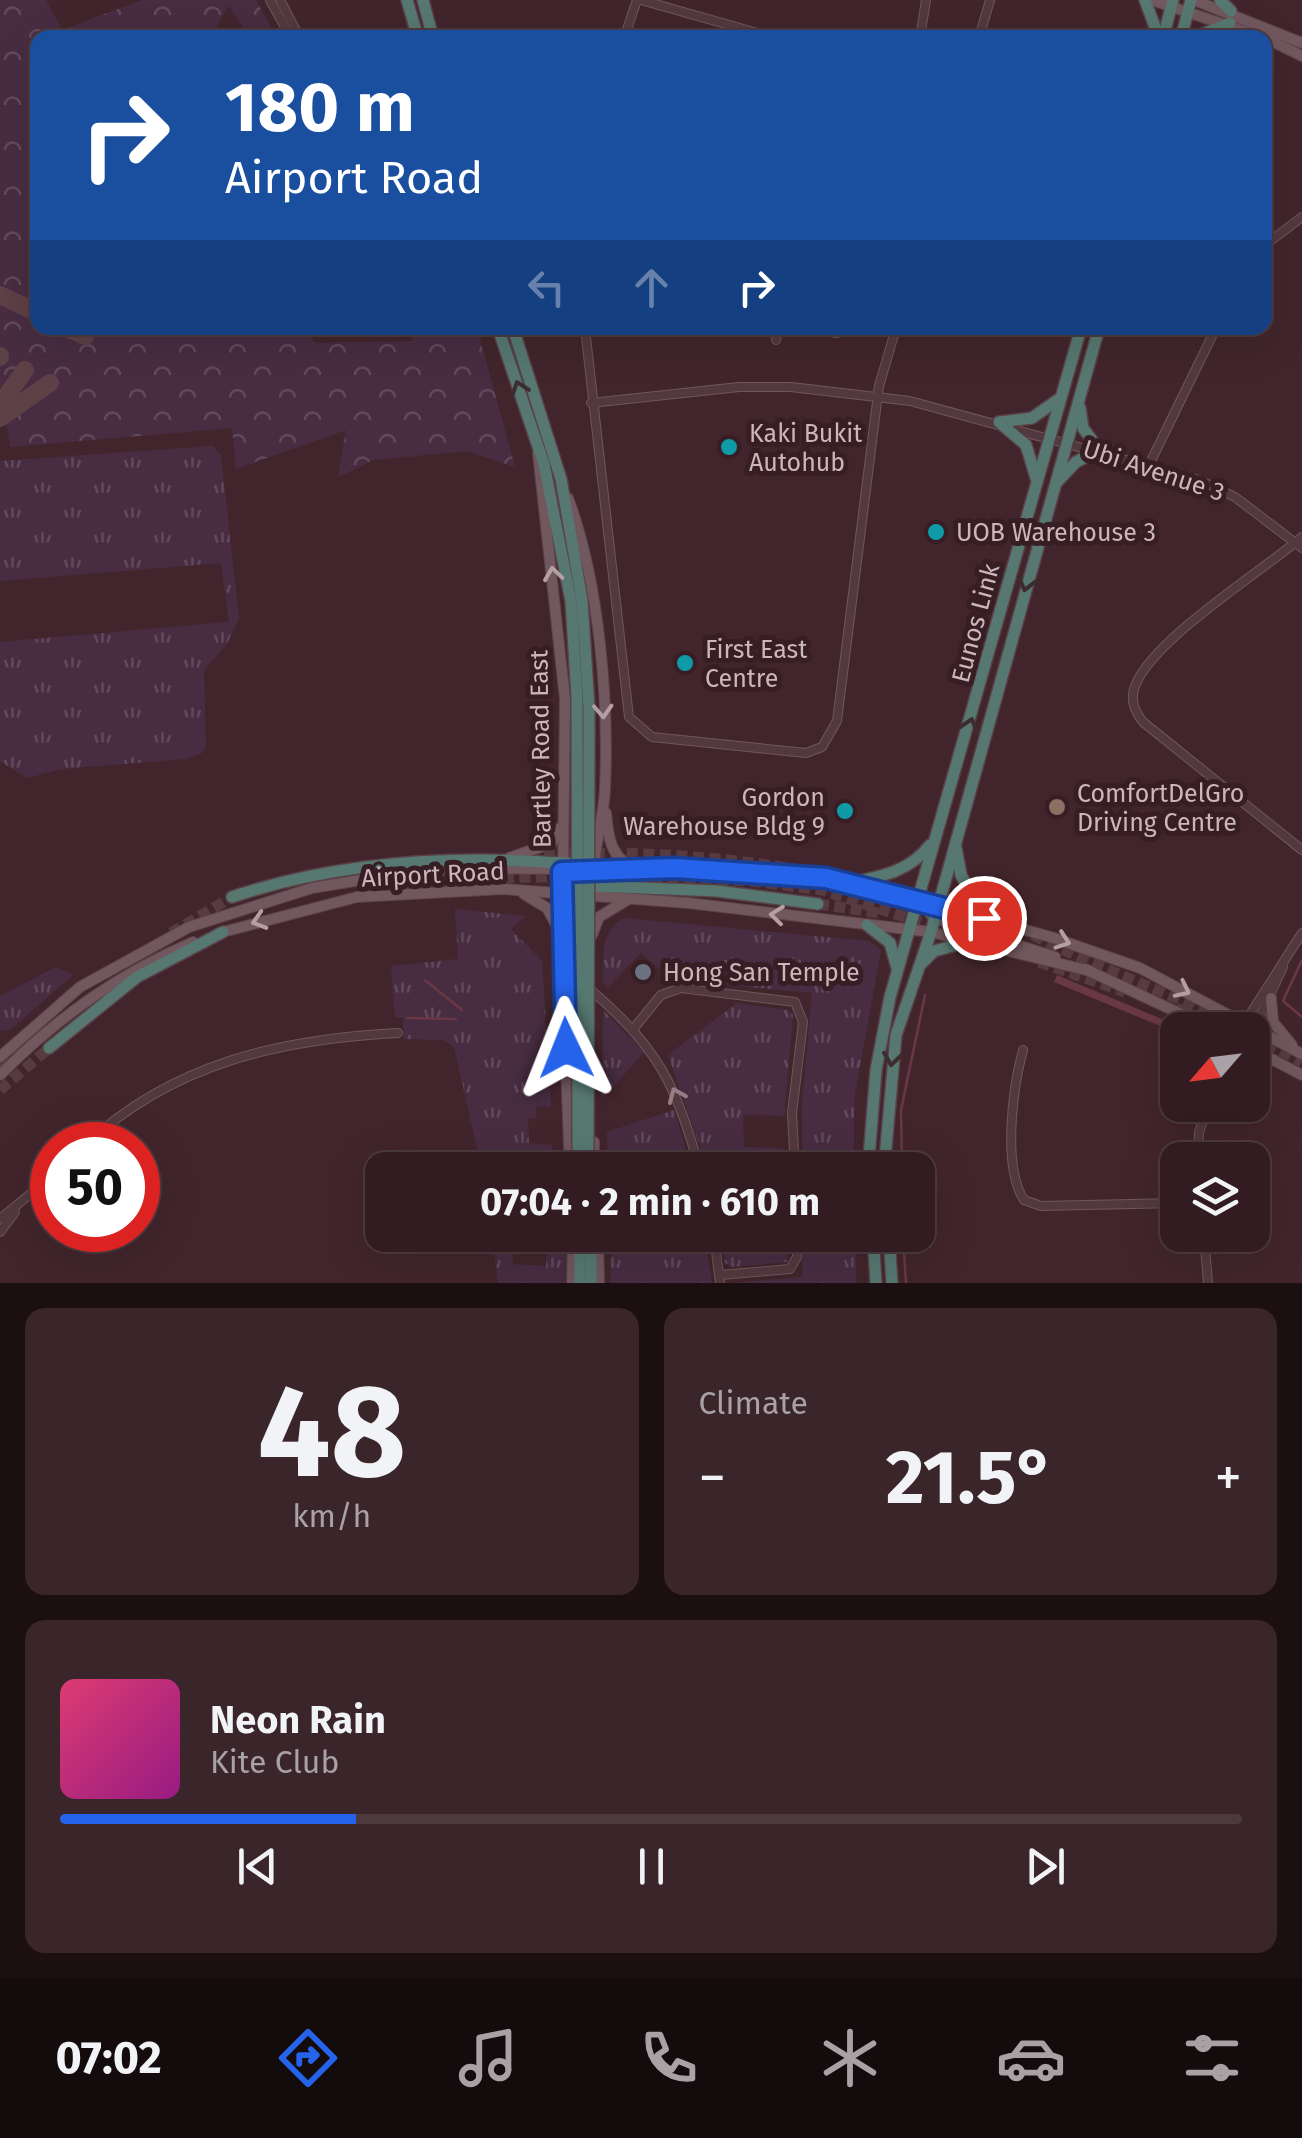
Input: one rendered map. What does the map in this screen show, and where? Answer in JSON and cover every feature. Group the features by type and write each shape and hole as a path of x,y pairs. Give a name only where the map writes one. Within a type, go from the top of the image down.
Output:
{"highway":[{"path":"408,0 416,30"},
{"path":"422,0 431,30"},
{"path":"1148,0 1158,30"},
{"path":"1206,30 1230,17 1220,0"},
{"path":"1164,30 1173,3"},
{"path":"1183,30 1191,3"},
{"name":"Bartley Road East","path":"500,335 554,502 576,600"},
{"path":"515,335 561,479 590,708 591,1152"},
{"name":"Eunos Link","path":"869,1152 876,1070 897,972 1079,335"},
{"name":"Eunos Link","path":"884,1152 893,1047 936,912 1097,335"},
{"path":"1000,422 1039,416 1062,396"},
{"path":"1052,490 1065,470 1099,450 1084,428 1080,397"},
{"path":"1000,422 1026,445 1035,464 1036,486"},
{"path":"574,1152 576,600"},
{"path":"957,834 958,865 984,918"},
{"path":"851,883 900,870 918,860 934,838"},
{"path":"232,898 272,884 354,869 503,860 613,868"},
{"path":"563,867 593,890 716,890 818,904"},
{"path":"867,924 890,943 897,972"},
{"path":"49,1048 137,977 224,932"},
{"path":"919,966 934,952 971,942"},
{"path":"577,1252 580,1283"},
{"path":"591,1283 594,1252"},
{"path":"874,1252 876,1283"},
{"path":"890,1252 892,1283"}],"main road":[{"path":"1148,0 1191,3 1266,30"},
{"path":"1230,17 1251,30"},
{"path":"1272,32 1302,43"},
{"path":"1272,42 1302,56"},
{"name":"Bartley Road East","path":"538,450 562,649 562,936 572,1152"},
{"path":"561,479 582,544 598,642 605,792 612,847 620,860 637,868"},
{"path":"593,890 605,792"},
{"path":"503,860 552,843 563,819"},
{"name":"Airport Road","path":"0,1056 70,995 140,950 188,927 279,896 403,873 563,867"},
{"name":"Airport Road","path":"613,868 753,871 851,883 920,901 936,912 1090,971 1174,1012"},
{"path":"503,889 532,896 547,908 562,936"},
{"name":"Airport Road","path":"0,1076 54,1023 155,959 294,910 373,896 503,889 593,890 632,898 930,932 1090,971"},
{"path":"279,896 294,910"},
{"path":"592,1152 594,927 614,905 632,898"},
{"name":"Airport Road","path":"936,912 984,918 1140,968 1221,1012"},
{"path":"1271,998 1273,1022 1300,1053"},
{"name":"Airport Road","path":"1270,1038 1300,1053"},
{"path":"1270,1058 1302,1076"},
{"path":"1270,1061 1275,1060"},
{"path":"568,1107 580,1116 593,1110"},
{"path":"572,1283 575,1252"},
{"path":"596,1252 599,1283"}],"street":[{"path":"270,0 287,30"},
{"path":"280,0 296,30"},
{"path":"627,30 639,0 747,30"},
{"path":"921,30 926,0"},
{"path":"981,30 990,0"},
{"path":"1272,241 1302,218"},
{"path":"586,335 627,709 634,725 652,736 806,753 822,748 837,721 878,397 894,335"},
{"path":"776,340 777,335"},
{"path":"1149,464 1213,335"},
{"name":"Ubi Avenue 3","path":"591,403 739,387 878,397 938,406 1149,464 1235,496 1300,542"},
{"path":"1300,542 1165,647 1137,682 1134,706 1143,722 1302,850"},
{"path":"1256,1012 1302,933"},
{"path":"1260,1012 1271,998 1284,962"},
{"path":"634,1028 661,995 681,988 795,1002 803,1022 792,1113 794,1152"},
{"path":"596,998 634,1028 663,1064 694,1152"},
{"path":"117,1122 166,1086 226,1060 324,1036 398,1033"},
{"path":"1023,1050 1012,1109 1014,1182 1024,1200 1041,1206 1160,1203"},
{"path":"0,1232 30,1197"},
{"path":"0,1219 18,1208"},
{"path":"716,1252 720,1279 790,1269 796,1252"},
{"path":"1205,1252 1208,1283"}],"green space":[{"path":"0,0 46,0 62,30 30,30 30,335 310,335 315,343 413,341 412,335 479,335 515,467 467,451 373,460 338,477 346,430 236,469 232,428 10,447 7,426 0,426"},
{"path":"142,0 256,0 272,30 245,30 229,6 214,30 62,30"},
{"path":"213,446 221,455 239,618 227,644 204,670 206,746 202,753 185,759 61,769 27,778 0,761 0,642 229,622 221,563 0,581 0,461"},
{"path":"455,909 525,916 511,929 542,961 551,1107 536,1106 536,1118 528,1119 529,1143 552,1145 553,1152 478,1152 454,1047 444,1040 404,1039 403,1018 395,1017 391,966 458,959"},
{"path":"623,918 869,941 881,950 854,1099 854,1152 802,1152 802,1102 812,993 664,979 663,972 641,953 607,988 603,983 604,946 615,924"},
{"path":"56,967 73,975 10,1030 0,1031 0,996"},
{"path":"737,1003 788,1010 793,1015 784,1116 743,1114 744,1147 783,1148 783,1152 702,1152 668,1055"},
{"path":"603,1010 644,1052 602,1099"},
{"path":"674,1110 687,1152 608,1152 607,1132"},
{"path":"494,1252 513,1252 513,1264 546,1266 547,1252 567,1252 565,1283 498,1283"},
{"path":"610,1252 707,1252 712,1283 611,1283"},
{"path":"723,1252 788,1252 788,1262 732,1267 725,1263"},
{"path":"803,1252 856,1252 856,1283 732,1283 802,1277"}],"shaded area":[{"path":"1057,975 1160,1018 1160,1026 1054,982"}],"waterway":[{"path":"1302,960 1283,1001 1302,1017"},
{"path":"425,980 462,1010"},
{"path":"902,1152 901,1110 925,995"},
{"path":"407,1018 456,1019"},
{"path":"904,1252 906,1283"}],"taxiway":[{"path":"0,295 30,309"},
{"path":"0,405 25,370"},
{"path":"0,418 50,383"}],"tunnel":[{"path":"528,858 605,853 689,856 848,879"},
{"path":"372,893 472,878 620,876 750,881 822,890 969,938"},
{"path":"871,884 964,909"},
{"path":"171,933 232,897"},
{"path":"818,904 879,913"},
{"path":"1033,935 1206,1012"},
{"path":"1039,962 1125,992"},
{"path":"1176,1008 1184,1012"},
{"path":"0,1065 24,1042"},
{"path":"1270,1045 1302,1062"},
{"path":"0,1090 49,1048"}],"place":[{"name":"Kaki Bukit Autohub","path":"729,447"},
{"name":"UOB Warehouse 3","path":"936,532"},
{"name":"First East Centre","path":"685,663"},
{"name":"ComfortDelGro Driving Centre","path":"1057,807"},
{"name":"Gordon Warehouse Bldg 9","path":"845,811"},
{"name":"Hong San Temple","path":"643,972"}],"route":[{"path":"566,1048 562,872 674,868 826,878 984,918"}]}
